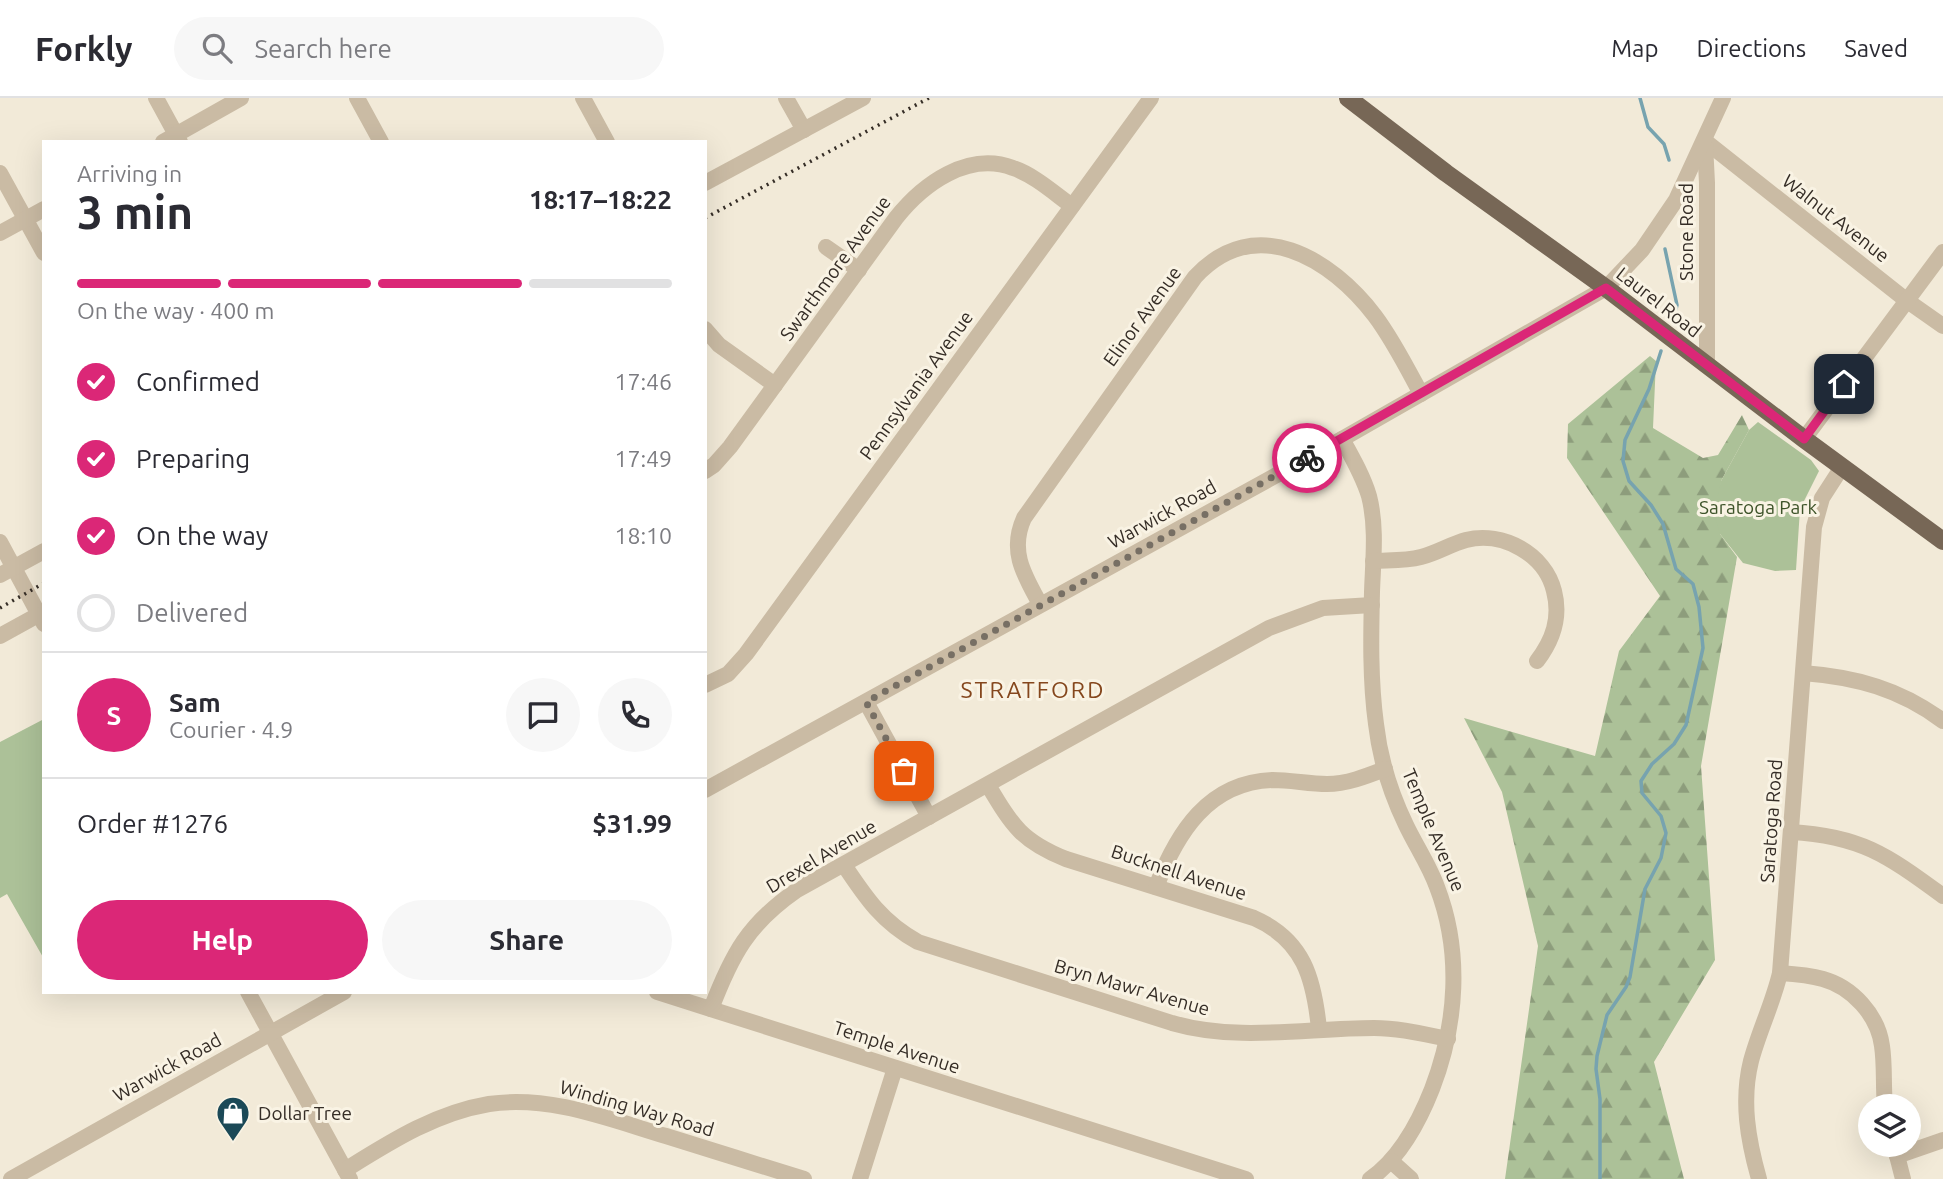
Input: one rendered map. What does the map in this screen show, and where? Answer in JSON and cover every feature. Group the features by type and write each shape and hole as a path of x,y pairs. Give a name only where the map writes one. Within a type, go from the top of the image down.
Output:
{"main road":[{"name":"Laurel Road","path":"1348,98 1943,541"}],"street":[{"path":"156,98 173,139 241,98"},
{"path":"357,98 380,140"},
{"path":"583,98 606,140"},
{"path":"786,98 804,130"},
{"path":"707,182 863,98"},
{"name":"Pennsylvania Avenue","path":"707,684 728,674 746,654 1151,98"},
{"name":"Stone Road","path":"1630,262 1676,200 1723,98"},
{"name":"Stone Road","path":"1704,141 1707,183 1707,365"},
{"name":"Walnut Avenue","path":"1704,141 1943,326"},
{"name":"Swarthmore Avenue","path":"707,469 730,447 896,218 916,195 940,178 965,167 983,163 1012,167 1030,176 1072,206"},
{"path":"0,173 42,249"},
{"path":"0,233 42,210"},
{"name":"Elinor Avenue","path":"1040,604 1022,572 1017,555 1017,537 1024,518 1195,277 1223,255 1248,246 1265,245 1287,248 1308,257 1349,288 1373,313 1421,394"},
{"path":"826,247 859,270"},
{"path":"1804,439 1943,252"},
{"name":"Warwick Road","path":"707,785 866,702 1342,439 1606,288 1630,262"},
{"path":"707,331 719,345 775,385"},
{"name":"Temple Avenue","path":"1342,439 1362,476 1372,520 1373,692 1376,725 1385,769 1406,824 1437,885 1447,920 1453,971 1453,1009 1448,1039 1430,1094 1391,1161 1370,1179"},
{"name":"Saratoga Road","path":"1759,1179 1747,1129 1748,1086 1754,1052 1774,999 1780,973 1814,527 1822,498 1842,467"},
{"path":"1373,561 1418,558 1467,540 1487,538 1506,541 1551,566 1556,596 1556,622 1549,644 1536,661"},
{"path":"0,542 7,571 41,620 0,636"},
{"path":"7,571 42,552"},
{"name":"Drexel Avenue","path":"711,1009 729,965 747,935 763,916 797,890 1280,622 1323,608 1372,605"},
{"path":"1803,673 1851,678 1878,685 1918,704 1943,721"},
{"path":"866,702 929,817"},
{"path":"1156,887 1187,825 1202,808 1222,795 1259,782 1273,780 1336,783 1385,769"},
{"name":"Bucknell Avenue","path":"988,785 1015,828 1041,848 1066,859 1266,923 1284,937 1308,969 1319,1029"},
{"path":"1791,832 1838,838 1880,853 1897,862 1943,896"},
{"name":"Bryn Mawr Avenue","path":"844,864 887,922 931,947 1191,1029 1237,1034 1392,1028 1448,1039"},
{"path":"1780,973 1813,976 1834,983 1858,999 1869,1013 1880,1036 1884,1094"},
{"path":"249,994 347,1175"},
{"name":"Warwick Road","path":"11,1179 340,994"},
{"name":"Temple Avenue","path":"663,994 1246,1179"},
{"path":"860,1179 895,1068"},
{"name":"Winding Way Road","path":"347,1175 407,1131 443,1117 490,1104 539,1103 605,1117 804,1179"},
{"path":"1921,1145 1943,1140"},
{"path":"1897,1157 1903,1179"},
{"path":"1391,1161 1411,1179"}],"green space":[{"path":"1650,356 1656,361 1653,428 1703,458 1718,455 1742,415 1749,430 1721,481 1720,534 1737,557 1701,766 1715,960 1654,1062 1684,1179 1505,1179 1538,946 1502,792 1464,718 1595,756 1619,651 1660,596 1567,458 1568,424"},
{"name":"Saratoga Park","path":"1758,422 1811,460 1819,471 1800,509 1796,570 1775,571 1743,563 1720,534 1714,514 1721,481 1749,430"},
{"path":"42,720 42,955 7,894 0,898 0,742"}],"waterway":[{"path":"1640,98 1648,127 1664,144 1669,160"},
{"path":"1665,249 1677,305 1674,317"},
{"path":"1600,1179 1597,1056 1607,1015 1630,977 1645,889 1661,858 1666,833 1661,816 1642,793 1641,781 1652,764 1674,744 1686,725 1703,648 1699,607 1693,584 1676,569 1663,524 1651,505 1629,481 1623,461 1625,440 1649,389 1661,351"}],"railway":[{"path":"707,217 929,98"},
{"path":"0,608 42,584"}],"way so far":[{"path":"904,771 866,702 1307,458"}],"place":[{"name":"Dollar Tree","path":"233,1143"}],"district":[{"name":"STRATFORD","path":"1033,690"}],"route":[{"path":"1307,458 1606,288 1804,439 1844,384"}]}
